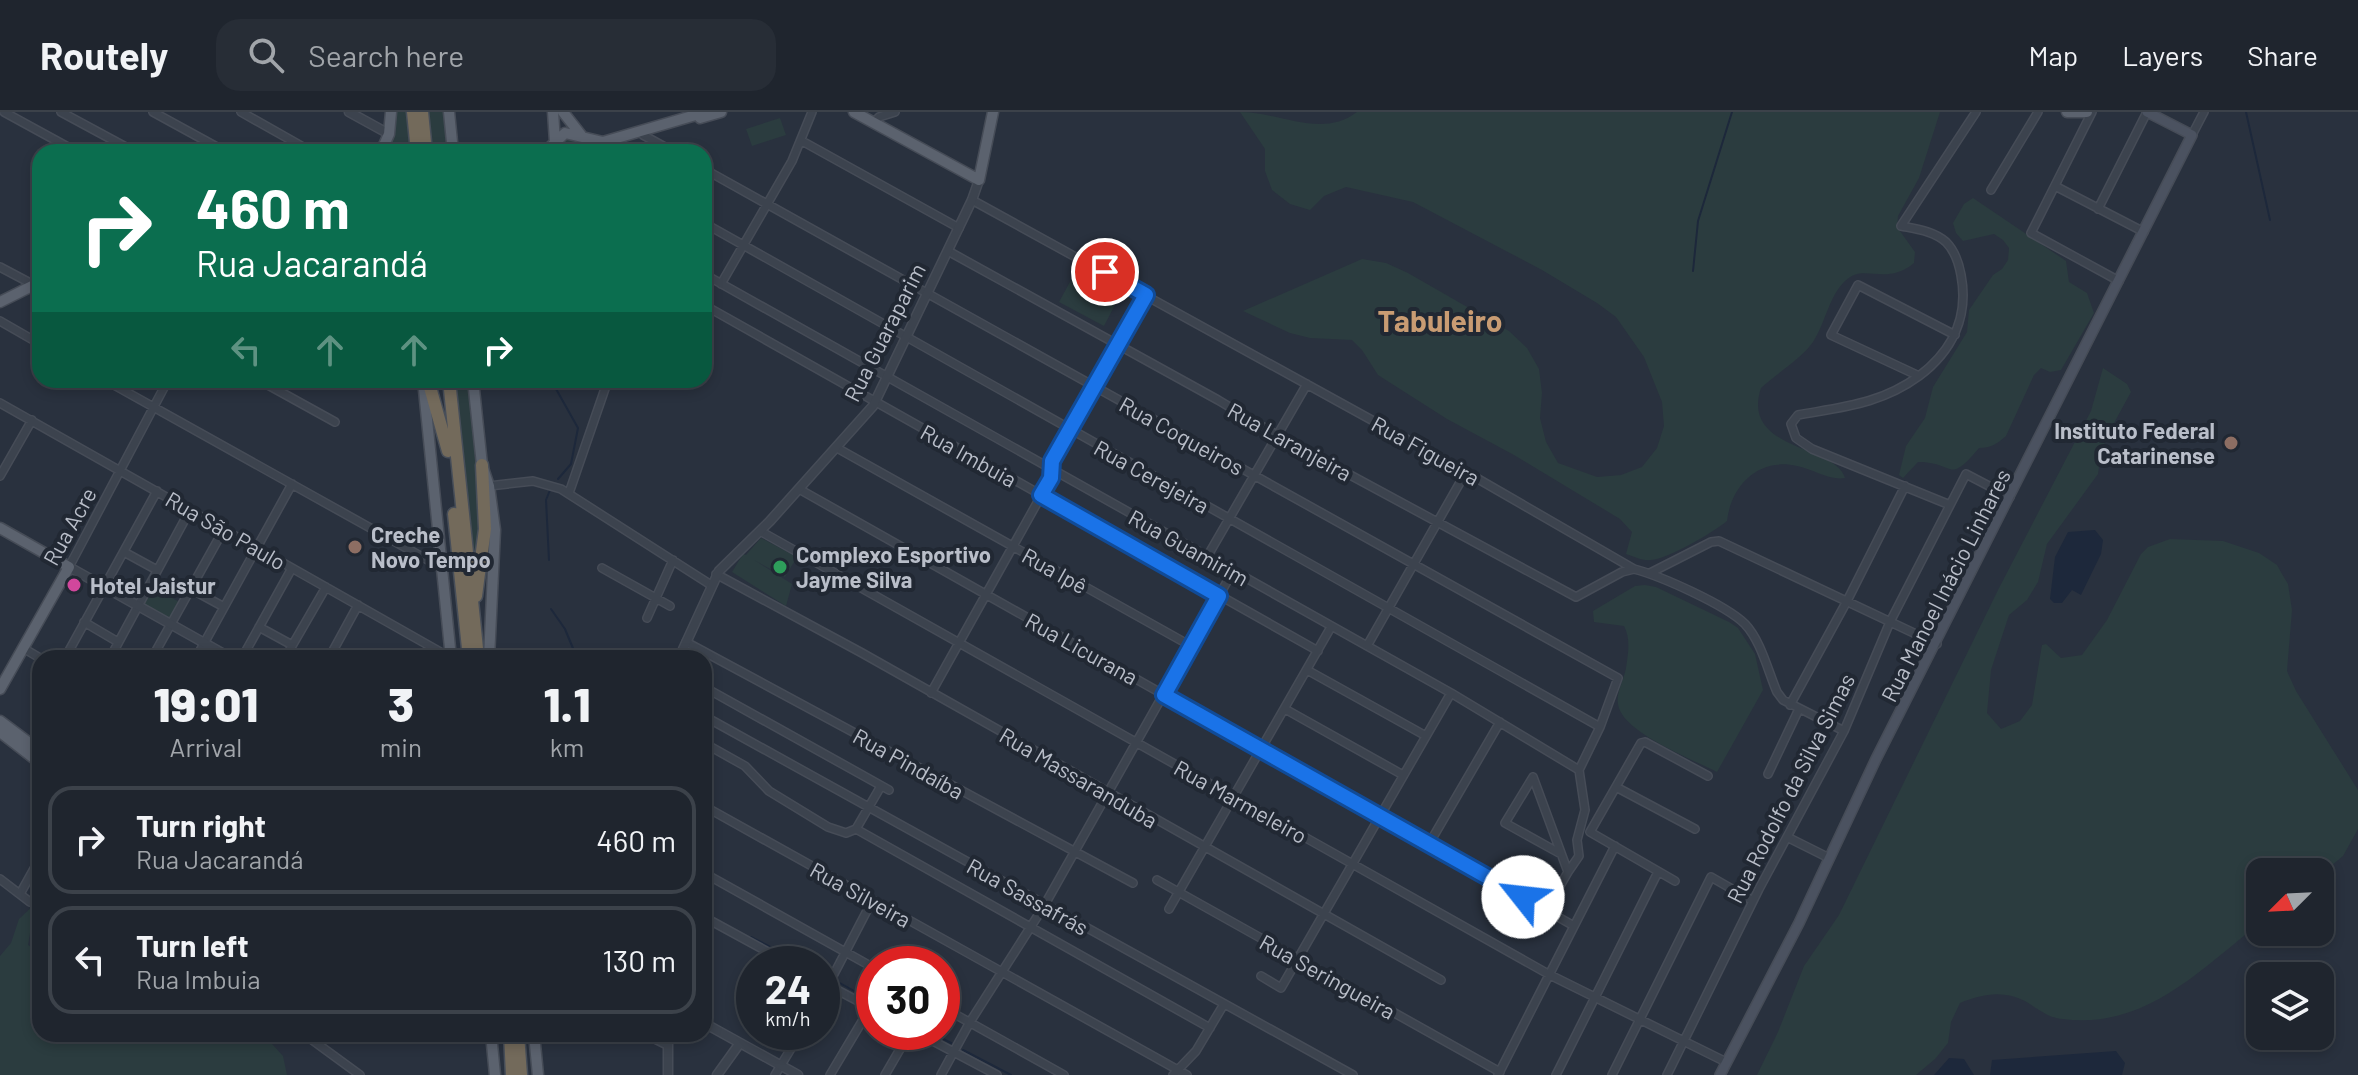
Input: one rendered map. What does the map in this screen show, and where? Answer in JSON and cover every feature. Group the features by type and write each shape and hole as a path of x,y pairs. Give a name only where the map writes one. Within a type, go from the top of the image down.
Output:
{"highway":[{"path":"413,112 416,144"},
{"path":"422,112 425,144"},
{"path":"428,388 448,451"},
{"path":"442,388 468,650"},
{"path":"450,388 477,650"},
{"path":"474,619 485,529 482,465"},
{"path":"510,1042 512,1075"},
{"path":"519,1042 521,1075"}],"main road":[{"path":"385,144 391,112"},
{"path":"449,112 453,144"},
{"path":"553,112 556,144"},
{"path":"563,112 582,137"},
{"path":"558,144 565,133 595,141 613,140 704,112"},
{"path":"615,144 721,112"},
{"path":"854,112 979,180"},
{"name":"Rua Guaraparim","path":"979,180 993,112"},
{"path":"2067,112 2090,112"},
{"path":"2147,112 2192,135"},
{"name":"Rua Manoel Inácio Linhares","path":"1720,1075 2192,135"},
{"path":"0,302 32,285"},
{"path":"426,388 450,650"},
{"path":"474,388 482,465 489,486 495,530 489,650"},
{"path":"0,528 69,567"},
{"name":"Rua Acre","path":"0,689 69,567"},
{"path":"0,721 32,745"},
{"path":"0,732 32,757"},
{"path":"492,1042 495,1075"},
{"path":"535,1042 538,1075"}],"street":[{"path":"4,112 62,144"},
{"path":"61,112 120,144"},
{"path":"153,112 211,144"},
{"path":"241,112 298,144"},
{"path":"349,112 389,134"},
{"path":"721,284 802,141 812,112"},
{"path":"874,122 895,112"},
{"path":"1950,505 1804,445 1793,433 1792,421 1798,415 1858,406 1919,376 1944,354 1955,335 1964,292 1956,256 1948,244 1938,237 1901,226 1976,112"},
{"path":"1991,190 2038,112"},
{"path":"2090,112 2031,233 2119,281"},
{"path":"2098,209 2147,112"},
{"name":"Rua Manoel Inácio Linhares","path":"2192,135 2204,112"},
{"path":"643,135 659,144"},
{"path":"802,141 959,228"},
{"name":"Rua Coqueiros","path":"712,174 1618,678 1600,727"},
{"name":"Rua Guaraparim","path":"682,650 716,574 760,531 876,402 979,180"},
{"path":"2055,186 2144,232"},
{"name":"Rua Figueira","path":"972,200 1466,472 1634,569 1650,573 1729,612 1746,625 1777,692 1790,705"},
{"name":"Rua Cerejeira","path":"712,227 1600,727"},
{"name":"Rua Laranjeira","path":"948,251 1278,436 1576,597 1622,572 1634,569"},
{"path":"0,267 32,280"},
{"name":"Rua Guamirim","path":"712,279 1451,693 1579,770"},
{"path":"1919,376 1831,335 1858,285 1955,335"},
{"path":"931,693 1051,478 1052,461 1146,295"},
{"name":"Rua Imbuia","path":"712,310 1318,651"},
{"path":"0,321 32,339"},
{"path":"1207,557 1307,384"},
{"path":"119,388 442,568"},
{"name":"Rua Acre","path":"69,567 164,388"},
{"path":"273,388 335,422"},
{"path":"569,493 605,388"},
{"name":"Rua São Paulo","path":"0,403 437,650"},
{"path":"1,471 32,420"},
{"name":"Rua Ipê","path":"837,448 1191,646"},
{"path":"1367,646 1466,472"},
{"name":"Rua Rodolfo da Silva Simas","path":"1667,1075 1753,901 1813,794 1844,731 1890,622 1966,474 2010,497"},
{"path":"489,486 533,481 555,486 711,585"},
{"path":"200,650 292,484"},
{"path":"1844,731 1790,705 1905,486"},
{"name":"Rua Licurana","path":"799,489 1574,926"},
{"path":"69,650 157,491"},
{"path":"114,650 190,510"},
{"path":"156,650 224,529"},
{"name":"Rua Marmeleiro","path":"760,531 1550,975 1726,1062"},
{"path":"1650,573 1711,542 1719,541 1937,644"},
{"path":"124,552 157,570"},
{"path":"647,618 673,560"},
{"path":"69,567 217,650"},
{"path":"246,650 292,568"},
{"path":"602,568 670,606"},
{"path":"941,1075 970,1022 1032,927 1233,571"},
{"name":"Rua Massaranduba","path":"716,574 1441,980"},
{"path":"289,650 326,587"},
{"path":"191,589 224,607"},
{"path":"333,650 358,605"},
{"path":"84,622 118,642"},
{"path":"259,627 292,645"},
{"path":"1169,909 1331,627"},
{"name":"Rua Pindaíba","path":"686,642 701,650"},
{"path":"23,648 32,653"},
{"name":"Rua Pindaíba","path":"712,656 1133,883"},
{"path":"1307,670 1426,736"},
{"path":"712,691 885,788 856,829 846,833 828,827 769,791 745,766 712,747"},
{"path":"1261,976 1281,988 1451,693"},
{"path":"1285,709 1403,775"},
{"path":"1768,774 1799,709"},
{"name":"Rua Sassafrás","path":"712,720 1353,1075"},
{"path":"1429,844 1500,722"},
{"path":"1546,910 1579,856 1577,840 1585,810 1579,770 1600,727"},
{"path":"1675,881 1590,832 1643,742 1708,776"},
{"path":"1561,854 1505,823 1533,777 1568,872"},
{"path":"1616,787 1695,829"},
{"name":"Rua Silveira","path":"712,811 1175,1072 1187,1075"},
{"path":"856,829 1210,1028"},
{"path":"1787,837 1829,858"},
{"path":"1499,1074 1615,846"},
{"path":"20,894 32,872"},
{"path":"1556,1075 1658,872"},
{"path":"1612,1075 1711,877 1753,901"},
{"path":"712,878 856,958"},
{"path":"0,879 30,902"},
{"name":"Rua Seringueira","path":"1157,880 1499,1074"},
{"path":"840,962 872,901"},
{"path":"712,921 757,946"},
{"path":"1175,1072 1196,1051 1224,1004"},
{"path":"960,1017 1064,1075"},
{"path":"712,1027 736,1041"},
{"path":"830,1075 856,1034"},
{"path":"315,1042 360,1075"},
{"path":"662,1042 668,1045 668,1075"},
{"path":"717,1075 736,1049"},
{"path":"753,1050 798,1075"},
{"path":"775,1075 791,1050"},
{"path":"885,1075 901,1050"},
{"path":"950,1050 993,1074"}],"shaded area":[{"path":"395,112 406,112 409,144 392,144"},
{"path":"427,112 445,112 449,144 430,144"},
{"path":"1240,112 1315,124 1344,120 1357,112 1940,112 1919,178 1898,216 1897,227 1915,252 1914,263 1894,273 1860,274 1845,281 1835,294 1813,342 1761,388 1758,409 1764,424 1776,435 1838,467 1845,478 1783,464 1759,470 1741,485 1734,496 1727,521 1702,538 1651,560 1626,554 1632,532 1620,519 1447,419 1378,375 1352,340 1310,338 1290,333 1243,311 1362,259 1386,263 1408,273 1509,331 1527,348 1539,369 1542,393 1540,418 1546,442 1558,463 1597,477 1621,475 1642,467 1657,448 1664,426 1662,402 1644,357 1616,317 1542,270 1413,202 1346,187 1324,196 1310,210 1290,204 1272,190 1265,171 1265,149"},
{"path":"780,118 786,135 752,146 746,129"},
{"path":"565,138 593,144 564,144"},
{"path":"1973,198 2066,261 2069,282 2087,293 2094,313 2061,370 2050,372 2041,368 2034,375 2003,439 1979,448 1956,469 1918,462 1903,478 1899,475 1906,446 1925,418 1933,387 1967,332 1969,310 1993,275 2008,260 2009,248 1994,234 1963,241 1956,233 1953,223 1964,204"},
{"path":"1076,271 1120,295 1104,326 1059,302"},
{"path":"2103,368 2127,384 2131,392 2108,434 2098,474 2047,544 2038,582 2027,600 2009,615 1991,670 1987,713 2001,729 2020,721 2032,705 2042,645 2046,644 2061,658 2082,655 2107,620 2141,554 2148,547 2170,539 2223,541 2259,553 2277,565 2288,584 2292,610 2287,671 2296,691 2358,790 2358,829 2343,856 2334,863 2334,858 2246,858 2246,934 2193,976 2146,1006 2093,1020 2063,1019 2048,1015 2017,998 2001,994 1976,997 1960,1003 1951,1022 1948,1043 1916,1075 1757,1075 1804,966 1839,915 1999,588 2091,411"},
{"path":"456,388 469,388 482,518 476,571"},
{"path":"761,538 797,557 785,577 754,560 792,584 786,606 732,572 743,554 746,555"},
{"path":"1635,586 1656,587 1729,622 1738,628 1755,654 1763,690 1717,772 1644,734 1631,725 1618,704 1628,657 1626,631 1624,626 1594,622 1593,611"},
{"path":"153,587 181,603 171,620 143,604"},
{"path":"32,907 28,945 32,947 32,1042 270,1042 283,1056 287,1075 0,1075 0,956 11,943 19,919"}],"water":[{"path":"2095,530 2103,540 2101,554 2081,595 2072,590 2062,603 2054,603 2050,599 2055,557 2068,532"},
{"path":"2116,1051 2125,1063 2122,1075 1990,1075 1992,1060"},
{"path":"1949,1058 1964,1059 1974,1075 1934,1075"}],"waterway":[{"path":"1693,271 1698,221 1732,112"},
{"path":"2246,112 2270,220"},
{"path":"556,388 578,428 571,464 558,479"},
{"path":"549,560 546,500 550,490"},
{"path":"551,609 565,629 574,650"},
{"path":"751,937 768,946"},
{"path":"840,983 856,992"},
{"path":"963,1050 1011,1075"}],"place":[{"name":"Instituto Federal Catarinense","path":"2231,443"},
{"name":"Creche Novo Tempo","path":"355,547"},
{"name":"Complexo Esportivo Jayme Silva","path":"780,567"},
{"name":"Hotel Jaistur","path":"74,585"}],"district":[{"name":"Tabuleiro","path":"1440,320"}],"route":[{"path":"1105,272 1146,295 1052,461 1051,478 1041,495 1219,596 1164,695 1523,897"}]}
